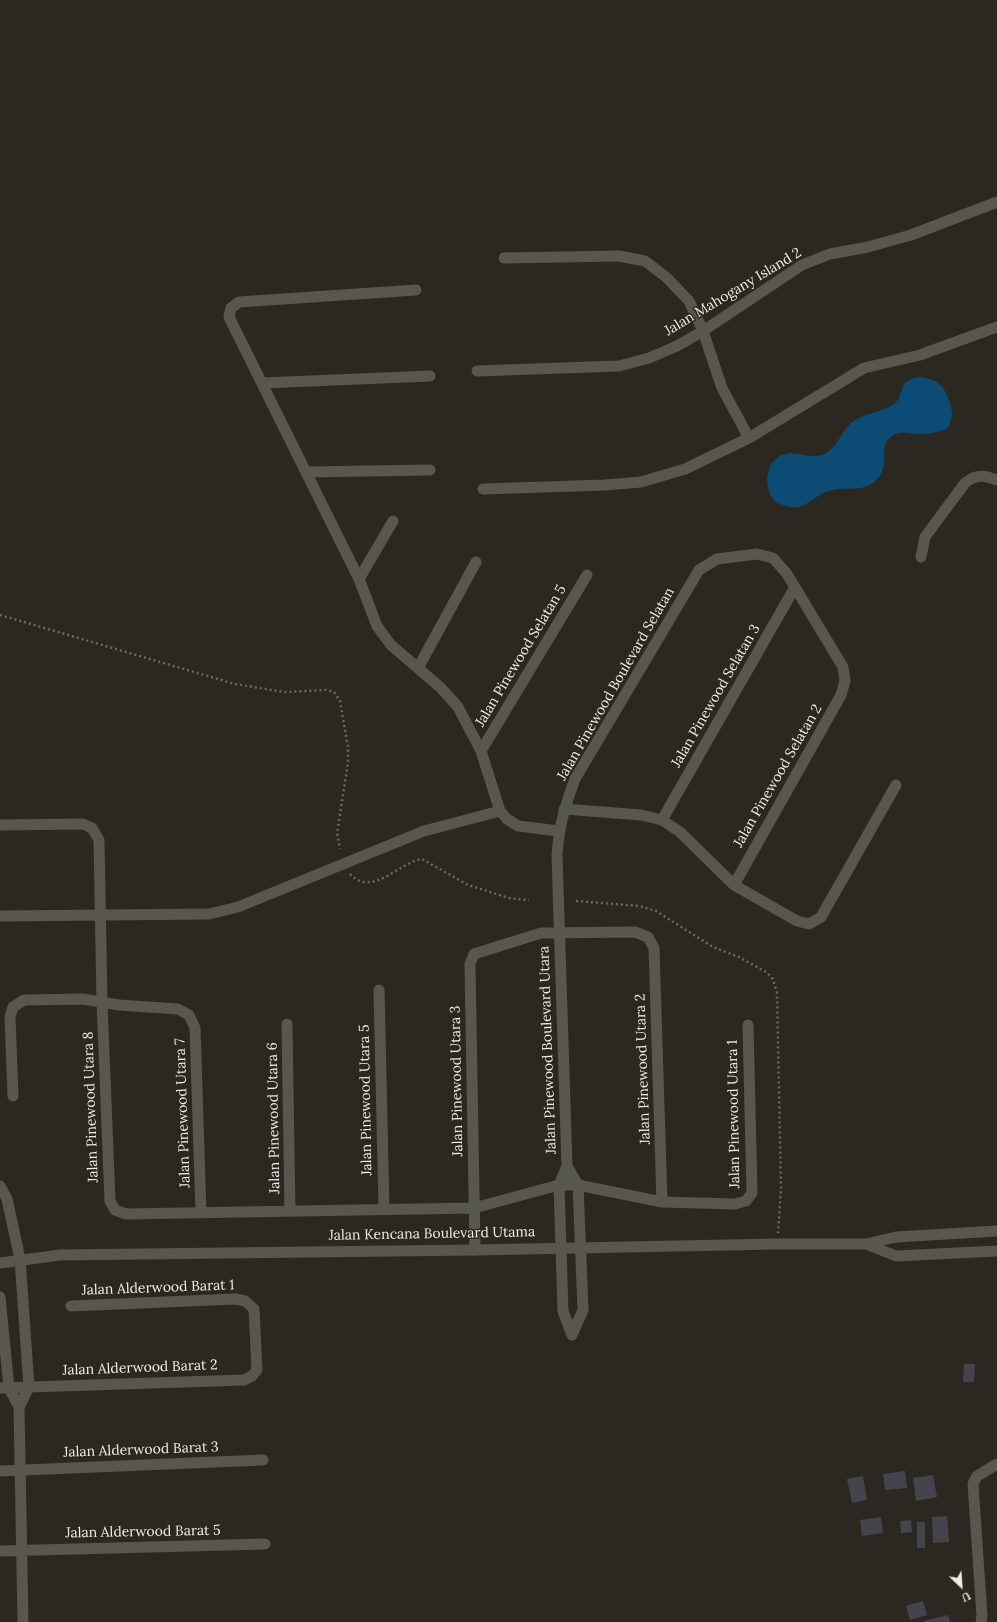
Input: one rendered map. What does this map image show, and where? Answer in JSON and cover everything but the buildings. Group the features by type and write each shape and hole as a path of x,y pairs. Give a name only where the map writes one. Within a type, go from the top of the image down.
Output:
{"street":[{"name":"Jalan Mahogany Island 2","path":"477,371 619,366 649,358 677,346 703,331 802,266 830,254 868,247 911,235 997,202"},
{"path":"504,258 619,256 645,261 666,277 689,301 703,331 722,388 749,438"},
{"path":"416,290 239,302 231,308 229,317 359,579 377,626 391,645 440,686 458,707 481,751 500,811 507,819 518,826 559,831"},
{"path":"483,489 605,485 641,482 685,469 749,438 864,368 920,355 997,327"},
{"path":"262,383 430,376"},
{"path":"306,472 430,470"},
{"path":"921,557 925,537 965,483 973,477 988,476 997,480"},
{"path":"359,579 393,521"},
{"name":"Jalan Pinewood Boulevard Selatan","path":"559,933 557,855 559,831 564,809 575,779 698,570 717,559 757,554 773,558 787,574 795,587"},
{"path":"418,668 476,562"},
{"name":"Jalan Pinewood Selatan 5","path":"481,751 587,575"},
{"name":"Jalan Pinewood Selatan 2","path":"734,885 841,695 845,681 843,666 795,587"},
{"name":"Jalan Pinewood Selatan 3","path":"662,820 795,587"},
{"path":"564,809 641,815 662,820 680,832 734,885 797,921 809,924 821,917 896,785"},
{"path":"0,916 209,914 238,907 424,831 500,811"},
{"name":"Jalan Pinewood Utara 8","path":"0,825 83,824 92,828 100,840 102,1002 110,1201 115,1210 126,1214 201,1212"},
{"name":"Jalan Pinewood Utara 2","path":"559,933 635,932 648,937 654,948 662,1202"},
{"name":"Jalan Pinewood Utara 3","path":"475,1250 470,964 474,954 541,933 559,933"},
{"name":"Jalan Pinewood Boulevard Utara","path":"559,933 567,1166 559,1185 563,1311 572,1335 583,1310 578,1185 567,1166"},
{"name":"Jalan Pinewood Utara 5","path":"379,990 384,1209"},
{"path":"13,1096 10,1017 13,1007 24,1000 83,999 102,1002"},
{"name":"Jalan Pinewood Utara 7","path":"102,1002 119,1005 178,1009 189,1015 195,1028 201,1212"},
{"name":"Jalan Pinewood Utara 6","path":"287,1024 290,1211"},
{"name":"Jalan Pinewood Utara 1","path":"662,1202 735,1204 746,1201 752,1193 748,1025"},
{"path":"201,1212 474,1208 559,1185 578,1185 662,1202"},
{"path":"0,1186 7,1199 20,1259 29,1387 18,1407 23,1622"},
{"name":"Jalan Kencana Boulevard Utama","path":"0,1263 20,1259 60,1255 475,1250 562,1247 777,1244 866,1244 896,1237 997,1231"},
{"name":"Jalan Kencana Boulevard Utama","path":"866,1244 896,1256 997,1251"},
{"path":"0,1297 5,1388 18,1407"},
{"name":"Jalan Alderwood Barat 1","path":"71,1306 235,1299 245,1301 254,1309 257,1370 252,1376"},
{"name":"Jalan Alderwood Barat 2","path":"5,1388 244,1380 252,1376"},
{"name":"Jalan Alderwood Barat 3","path":"0,1471 263,1460"},
{"path":"980,1622 982,1616 973,1484 978,1476 997,1464"},
{"name":"Jalan Alderwood Barat 5","path":"0,1551 265,1544"}],"path":[{"path":"0,615 235,684 284,692 326,690 334,692 340,701 348,747 348,763 337,833 340,848"},
{"path":"350,874 355,879 365,883 379,881 414,860 422,859 468,885 510,898 529,900"},
{"path":"576,901 639,906 656,911 713,947 739,957 766,972 773,979 777,993 781,1188 777,1244"}],"water":[{"path":"921,377 936,381 942,386 950,402 952,412 948,428 932,433 899,433 892,436 885,445 884,467 882,472 874,482 868,486 863,488 839,489 825,492 809,502 797,507 791,507 776,502 769,492 767,482 770,466 773,462 779,457 792,453 811,456 824,454 836,444 851,423 861,417 893,405 900,396 904,384 908,381"}]}
